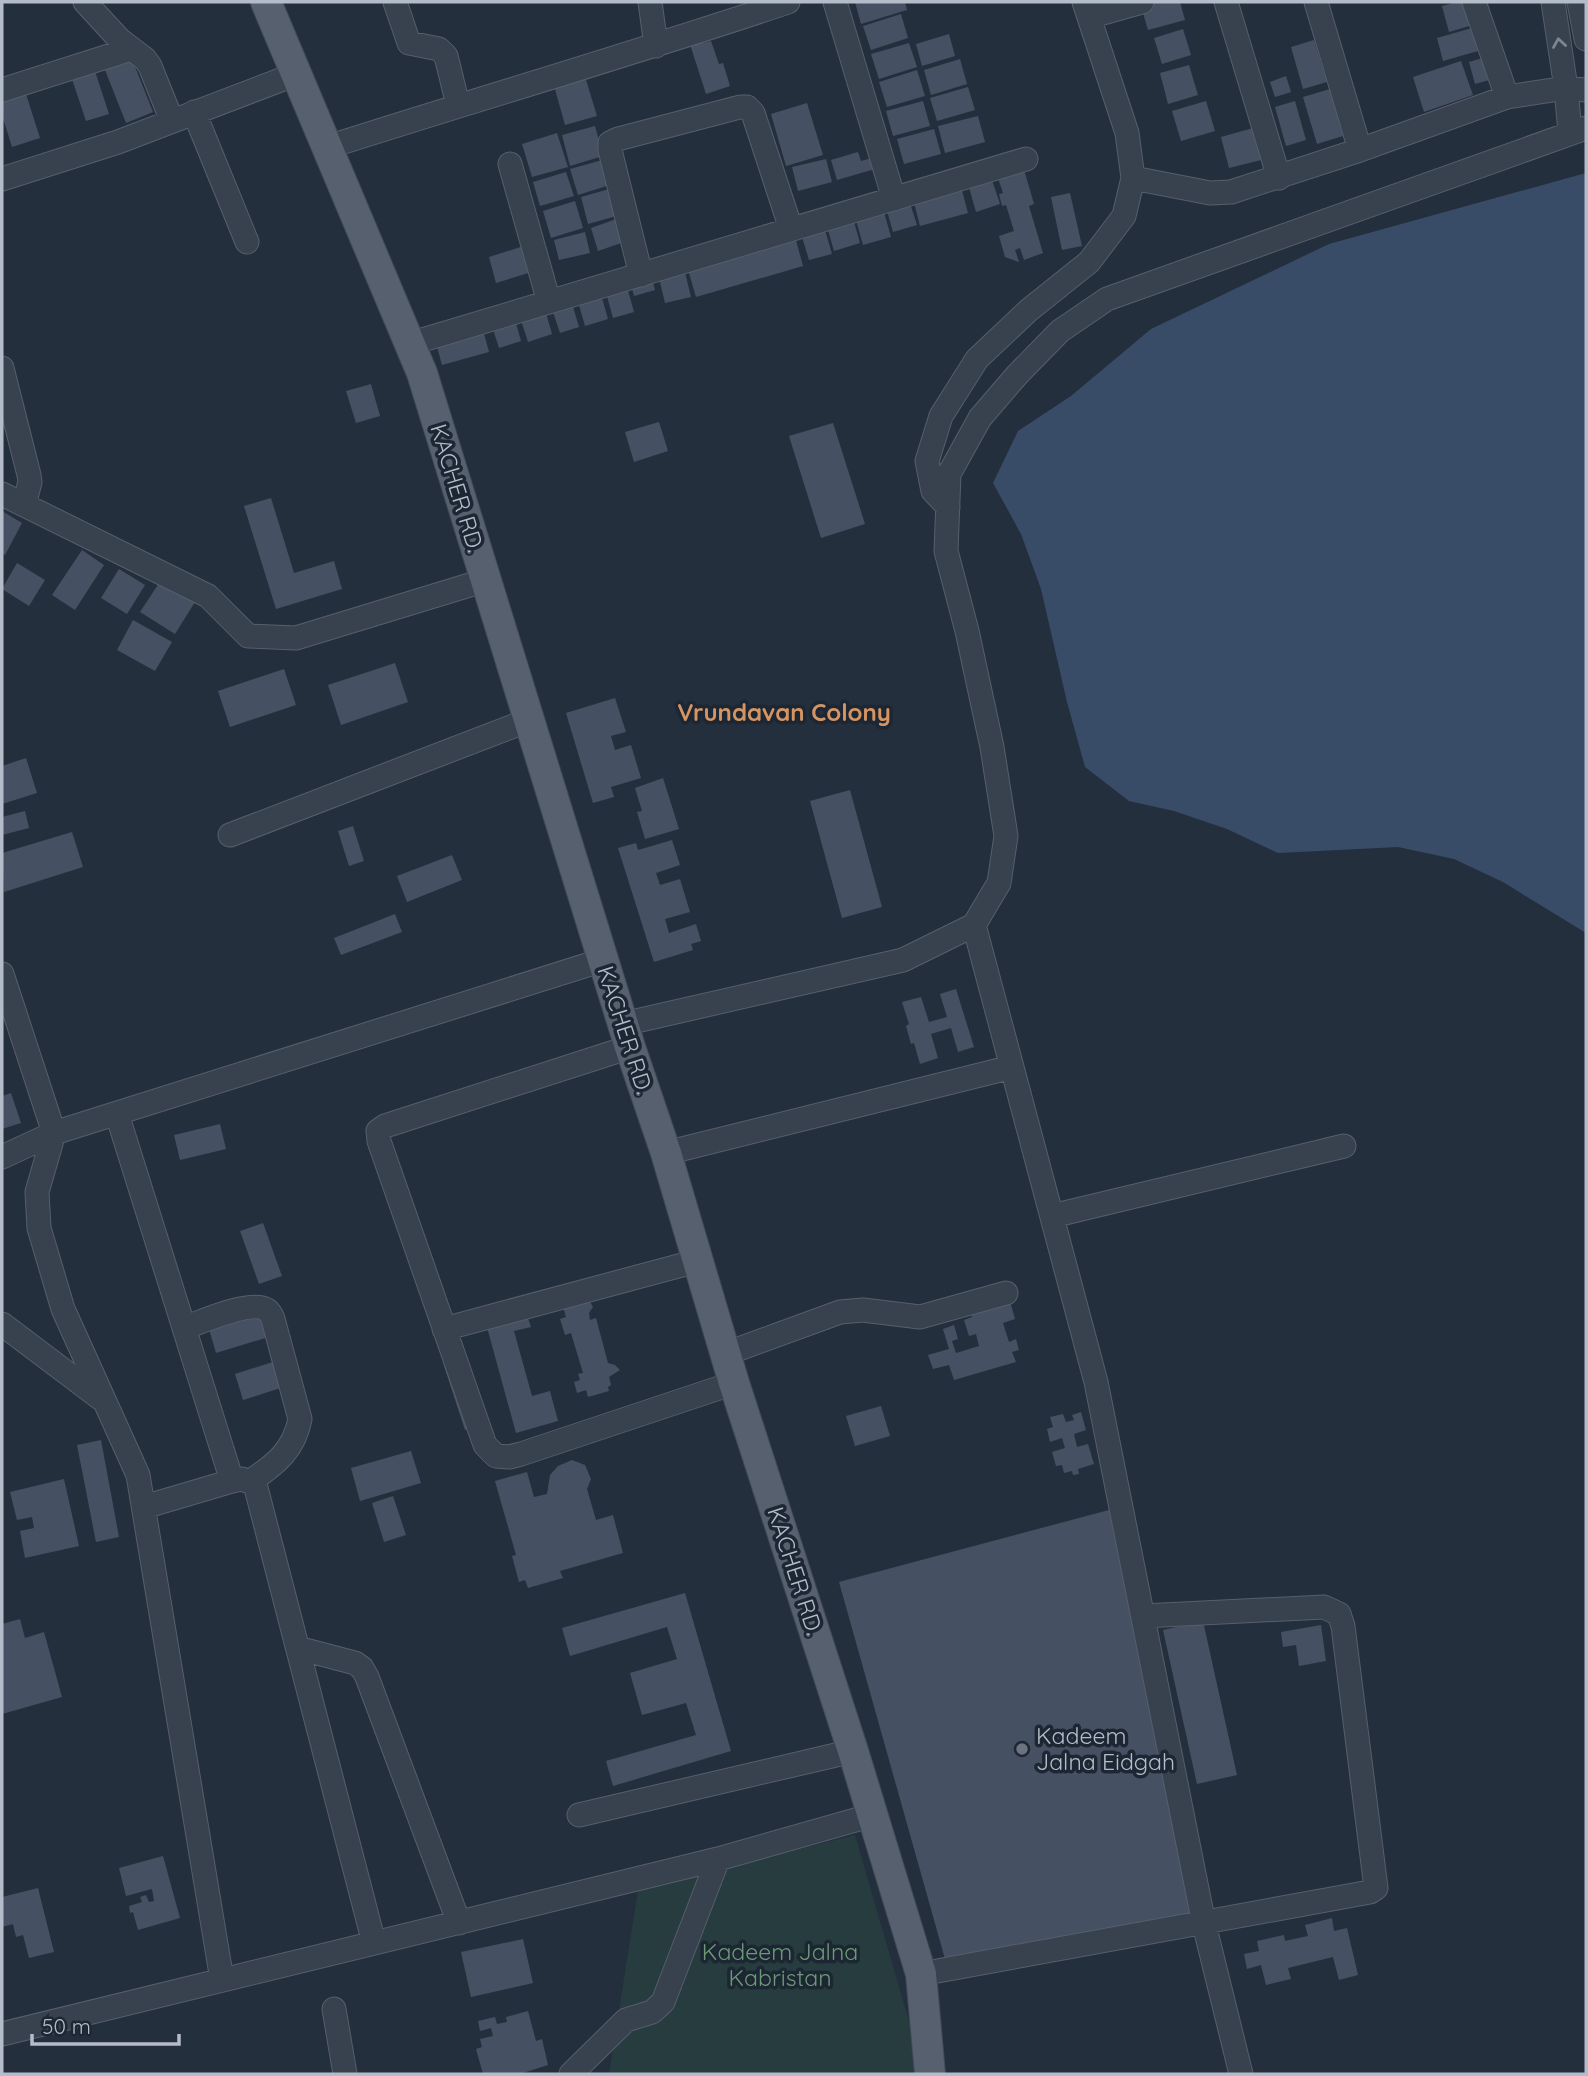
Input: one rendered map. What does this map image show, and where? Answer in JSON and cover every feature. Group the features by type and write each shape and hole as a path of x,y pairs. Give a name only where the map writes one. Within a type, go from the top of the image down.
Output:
{"main road":[{"name":"KACHER RD.","path":"265,2 422,373 603,960 666,1153 734,1383 853,1751 921,1974 930,2074"}],"street":[{"path":"85,2 131,49 145,59 154,72 172,121"},
{"path":"395,2 409,43 439,49 446,56 458,106"},
{"path":"650,2 656,46"},
{"path":"328,148 788,2"},
{"path":"835,2 894,199"},
{"path":"948,507 933,491 927,461 941,416 977,359 1029,310 1088,262 1124,216 1133,178 1128,133 1086,10 1142,2"},
{"path":"1226,2 1279,178"},
{"path":"1316,2 1360,150"},
{"path":"1474,2 1507,97"},
{"path":"734,1383 520,1454 496,1456 485,1445 379,1141 378,1131 385,1126 627,1035 903,960 974,925 999,883 1006,836 992,747 967,631 946,551 950,474 980,418 1060,331 1107,299 1578,130 1576,89 1553,2"},
{"path":"1579,2 1586,39"},
{"path":"2,90 131,49"},
{"path":"2,179 118,142 296,74"},
{"path":"1133,178 1220,194 1241,190 1507,97 1576,89"},
{"path":"641,275 610,150 610,143 618,139 747,107 753,113 791,229"},
{"path":"194,112 247,242"},
{"path":"409,344 1026,159"},
{"path":"510,164 549,302"},
{"path":"2,368 29,475 29,489 24,505"},
{"path":"2,494 208,596 248,636 296,638 486,580"},
{"path":"230,835 529,720"},
{"path":"974,925 1096,1382 1204,1924 1241,2074"},
{"path":"2,1157 54,1133 603,960"},
{"path":"2,974 54,1133 37,1192 39,1228 63,1309 138,1475 222,1980"},
{"path":"666,1153 1012,1067"},
{"path":"117,1114 184,1328 242,1481 258,1492 374,1943"},
{"path":"1052,1216 1344,1146"},
{"path":"444,1329 697,1261"},
{"path":"725,1354 851,1310 920,1317 1006,1293"},
{"path":"144,1507 242,1481 276,1464 289,1450 298,1432 300,1419 273,1319 268,1310 246,1307 184,1328"},
{"path":"2,1324 104,1401"},
{"path":"921,1974 1204,1924 1370,1892 1376,1888 1343,1626 1339,1614 1324,1607 1143,1616"},
{"path":"298,1648 355,1663 362,1668 459,1923"},
{"path":"579,1815 853,1751"},
{"path":"2,2034 718,1859 873,1815"},
{"path":"572,2074 626,2020 652,2012 663,2003 718,1859"},
{"path":"334,2009 345,2074"}],"green space":[{"name":"Kadeem Jalna Kabristan","path":"855,1835 915,2042 919,2074 609,2074 638,1890"}],"water":[{"path":"1586,173 1586,933 1503,882 1454,859 1398,847 1278,853 1227,829 1174,811 1129,801 1085,767 1041,589 1021,534 993,483 1018,431 1071,396 1151,329 1329,244"}],"building":[{"path":"855,2 905,2 907,10 861,24"},
{"path":"1156,2 1180,2 1185,20 1148,30 1141,6"},
{"path":"1470,2 1476,24 1449,32 1442,6"},
{"path":"901,14 908,38 871,50 863,26"},
{"path":"1472,28 1478,51 1443,61 1437,38"},
{"path":"1183,29 1191,55 1162,64 1154,38"},
{"path":"700,34 703,43 711,41 719,64 723,63 730,86 706,94 688,38"},
{"path":"949,34 955,56 922,66 916,44"},
{"path":"1314,40 1327,82 1303,89 1291,47"},
{"path":"909,43 917,67 879,79 871,54"},
{"path":"1486,57 1493,79 1475,84 1469,62"},
{"path":"132,59 153,112 126,123 105,70"},
{"path":"960,59 967,84 931,95 924,70"},
{"path":"1461,61 1473,95 1424,112 1413,77"},
{"path":"93,65 109,114 86,121 70,73"},
{"path":"1189,65 1198,95 1168,104 1160,73"},
{"path":"917,70 925,96 887,107 879,82"},
{"path":"584,73 597,116 565,125 553,82"},
{"path":"1286,76 1291,92 1275,97 1270,82"},
{"path":"968,87 975,110 937,121 930,98"},
{"path":"1330,89 1343,136 1317,144 1303,97"},
{"path":"26,94 40,138 12,147 2,115 2,102"},
{"path":"923,101 930,126 893,136 886,111"},
{"path":"1206,101 1215,131 1181,141 1172,111"},
{"path":"1295,101 1306,140 1286,146 1275,107"},
{"path":"807,103 823,155 786,166 771,114"},
{"path":"978,116 985,142 945,153 938,126"},
{"path":"595,126 603,156 570,166 562,135"},
{"path":"1253,128 1261,160 1229,168 1221,137"},
{"path":"934,129 941,154 904,164 897,139"},
{"path":"557,133 568,167 532,177 522,144"},
{"path":"858,152 861,161 872,158 875,169 837,180 831,160"},
{"path":"606,159 613,184 578,195 570,169"},
{"path":"826,159 832,182 798,191 792,167"},
{"path":"1023,166 1034,204 1029,206 1043,253 1024,260 1020,248 1015,250 1019,262 1005,257 999,236 1014,231 1006,205 1002,206 999,194 1003,193 998,178"},
{"path":"566,172 574,196 540,206 533,182"},
{"path":"991,177 1000,204 976,212 968,184"},
{"path":"961,187 968,213 920,226 913,199"},
{"path":"613,188 620,215 588,224 581,197"},
{"path":"1070,193 1082,246 1062,250 1051,197"},
{"path":"908,197 917,225 893,232 885,204"},
{"path":"575,201 583,228 551,238 543,211"},
{"path":"882,205 891,237 863,245 854,213"},
{"path":"852,215 860,243 834,251 826,223"},
{"path":"622,217 630,240 598,251 591,228"},
{"path":"823,223 832,254 809,260 800,230"},
{"path":"585,232 590,253 559,260 554,240"},
{"path":"794,233 803,266 696,297 686,263"},
{"path":"527,245 535,271 496,283 489,257"},
{"path":"684,268 691,297 665,303 658,274"},
{"path":"651,276 655,290 634,296 630,281"},
{"path":"626,283 634,312 613,318 605,289"},
{"path":"600,291 608,319 585,326 577,298"},
{"path":"571,300 579,327 560,333 551,306"},
{"path":"544,306 552,334 528,342 519,314"},
{"path":"514,316 521,341 499,348 491,323"},
{"path":"482,326 489,352 442,365 435,339"},
{"path":"371,384 380,416 356,423 346,391"},
{"path":"659,422 668,451 634,462 625,432"},
{"path":"833,423 865,524 821,538 789,436"},
{"path":"271,498 294,573 334,561 342,589 276,609 244,506"},
{"path":"2,511 22,523 5,555 2,553"},
{"path":"82,550 104,565 75,610 52,595"},
{"path":"17,563 45,580 29,606 2,589"},
{"path":"119,569 145,585 127,614 101,598"},
{"path":"161,580 195,602 175,634 140,612"},
{"path":"133,620 172,642 155,671 117,650"},
{"path":"395,663 408,702 341,725 328,685"},
{"path":"284,669 296,705 230,727 218,691"},
{"path":"615,698 626,732 611,736 615,750 631,745 641,778 611,787 614,797 593,803 566,713"},
{"path":"26,758 37,793 2,804 2,766"},
{"path":"663,778 679,829 645,839 637,812 642,811 635,788"},
{"path":"850,790 882,907 842,918 810,801"},
{"path":"25,811 29,828 2,835 2,817"},
{"path":"353,826 364,861 349,866 338,831"},
{"path":"72,832 83,867 4,892 2,853"},
{"path":"672,840 680,865 656,873 660,885 680,879 690,912 665,919 669,933 696,924 701,941 691,944 693,950 654,962 618,848 636,843 638,850"},
{"path":"452,855 462,880 407,902 397,876"},
{"path":"395,914 402,932 341,955 334,938"},
{"path":"956,989 974,1047 958,1052 951,1028 931,1034 938,1058 920,1064 914,1043 911,1044 906,1026 909,1024 902,1002 921,997 929,1022 947,1017 940,994"},
{"path":"11,1093 21,1123 2,1129 2,1096"},
{"path":"220,1124 226,1149 180,1160 174,1135"},
{"path":"263,1223 282,1276 259,1284 240,1231"},
{"path":"1008,1294 1015,1319 1003,1323 1009,1342 1016,1339 1019,1350 1012,1352 1016,1362 954,1380 949,1365 933,1369 928,1355 949,1349 943,1329 954,1325 958,1339 952,1341 956,1353 979,1346 976,1334 969,1336 964,1320 972,1317 968,1305"},
{"path":"589,1300 593,1307 589,1313 590,1320 596,1318 608,1363 620,1370 609,1377 609,1391 588,1397 586,1390 577,1393 574,1382 580,1380 578,1374 583,1373 571,1333 565,1335 560,1319 566,1317 563,1307 568,1303 576,1305 580,1301"},
{"path":"525,1309 531,1327 514,1331 532,1396 550,1391 558,1421 516,1433 485,1320"},
{"path":"265,1312 272,1336 216,1353 209,1329"},
{"path":"276,1361 284,1387 243,1400 235,1374"},
{"path":"455,1363 475,1426 465,1430 444,1366"},
{"path":"881,1406 890,1436 855,1446 846,1416"},
{"path":"1081,1412 1086,1430 1074,1434 1077,1447 1088,1444 1094,1464 1078,1469 1079,1474 1073,1475 1072,1471 1064,1473 1062,1465 1056,1466 1052,1452 1065,1448 1062,1438 1050,1442 1047,1429 1053,1427 1050,1417 1063,1414 1066,1422 1074,1420 1072,1415"},
{"path":"101,1440 119,1537 96,1542 77,1445"},
{"path":"411,1451 421,1483 360,1501 351,1468"},
{"path":"572,1460 585,1465 591,1479 587,1489 596,1520 613,1515 623,1553 560,1571 563,1578 528,1588 525,1580 519,1582 512,1556 516,1555 495,1481 527,1472 534,1497 547,1494 550,1475 558,1466"},
{"path":"64,1479 79,1546 25,1558 20,1531 34,1528 32,1517 17,1520 10,1492"},
{"path":"393,1496 406,1535 384,1542 372,1503"},
{"name":"Kadeem Jalna Eidgah","path":"1109,1510 1193,1916 945,1959 839,1582"},
{"path":"685,1593 731,1751 613,1786 606,1761 696,1735 686,1703 642,1715 630,1673 677,1659 667,1627 570,1656 562,1628"},
{"path":"20,1619 25,1638 44,1632 62,1697 2,1714 2,1624"},
{"path":"1203,1621 1237,1775 1197,1784 1163,1630"},
{"path":"1321,1625 1326,1661 1299,1666 1296,1645 1283,1647 1281,1632"},
{"path":"163,1856 180,1918 138,1930 129,1906 142,1902 140,1897 146,1895 149,1902 154,1901 152,1889 126,1896 119,1868"},
{"path":"38,1888 54,1952 29,1958 23,1935 16,1937 13,1924 2,1927 2,1897"},
{"path":"1332,1918 1334,1931 1347,1928 1358,1975 1339,1980 1333,1957 1288,1968 1291,1979 1266,1985 1261,1965 1247,1969 1244,1954 1259,1951 1257,1941 1284,1935 1285,1941 1308,1936 1305,1925"},
{"path":"523,1939 533,1983 471,1997 461,1952"},
{"path":"528,2011 536,2041 542,2039 548,2065 520,2074 483,2074 476,2049 482,2047 480,2039 493,2036 491,2028 480,2031 478,2021 495,2017 497,2024 507,2022 506,2017"}],"place":[{"name":"Kadeem Jalna Eidgah","path":"1022,1749"}],"district":[{"name":"Vrundavan Colony","path":"784,713"}]}
